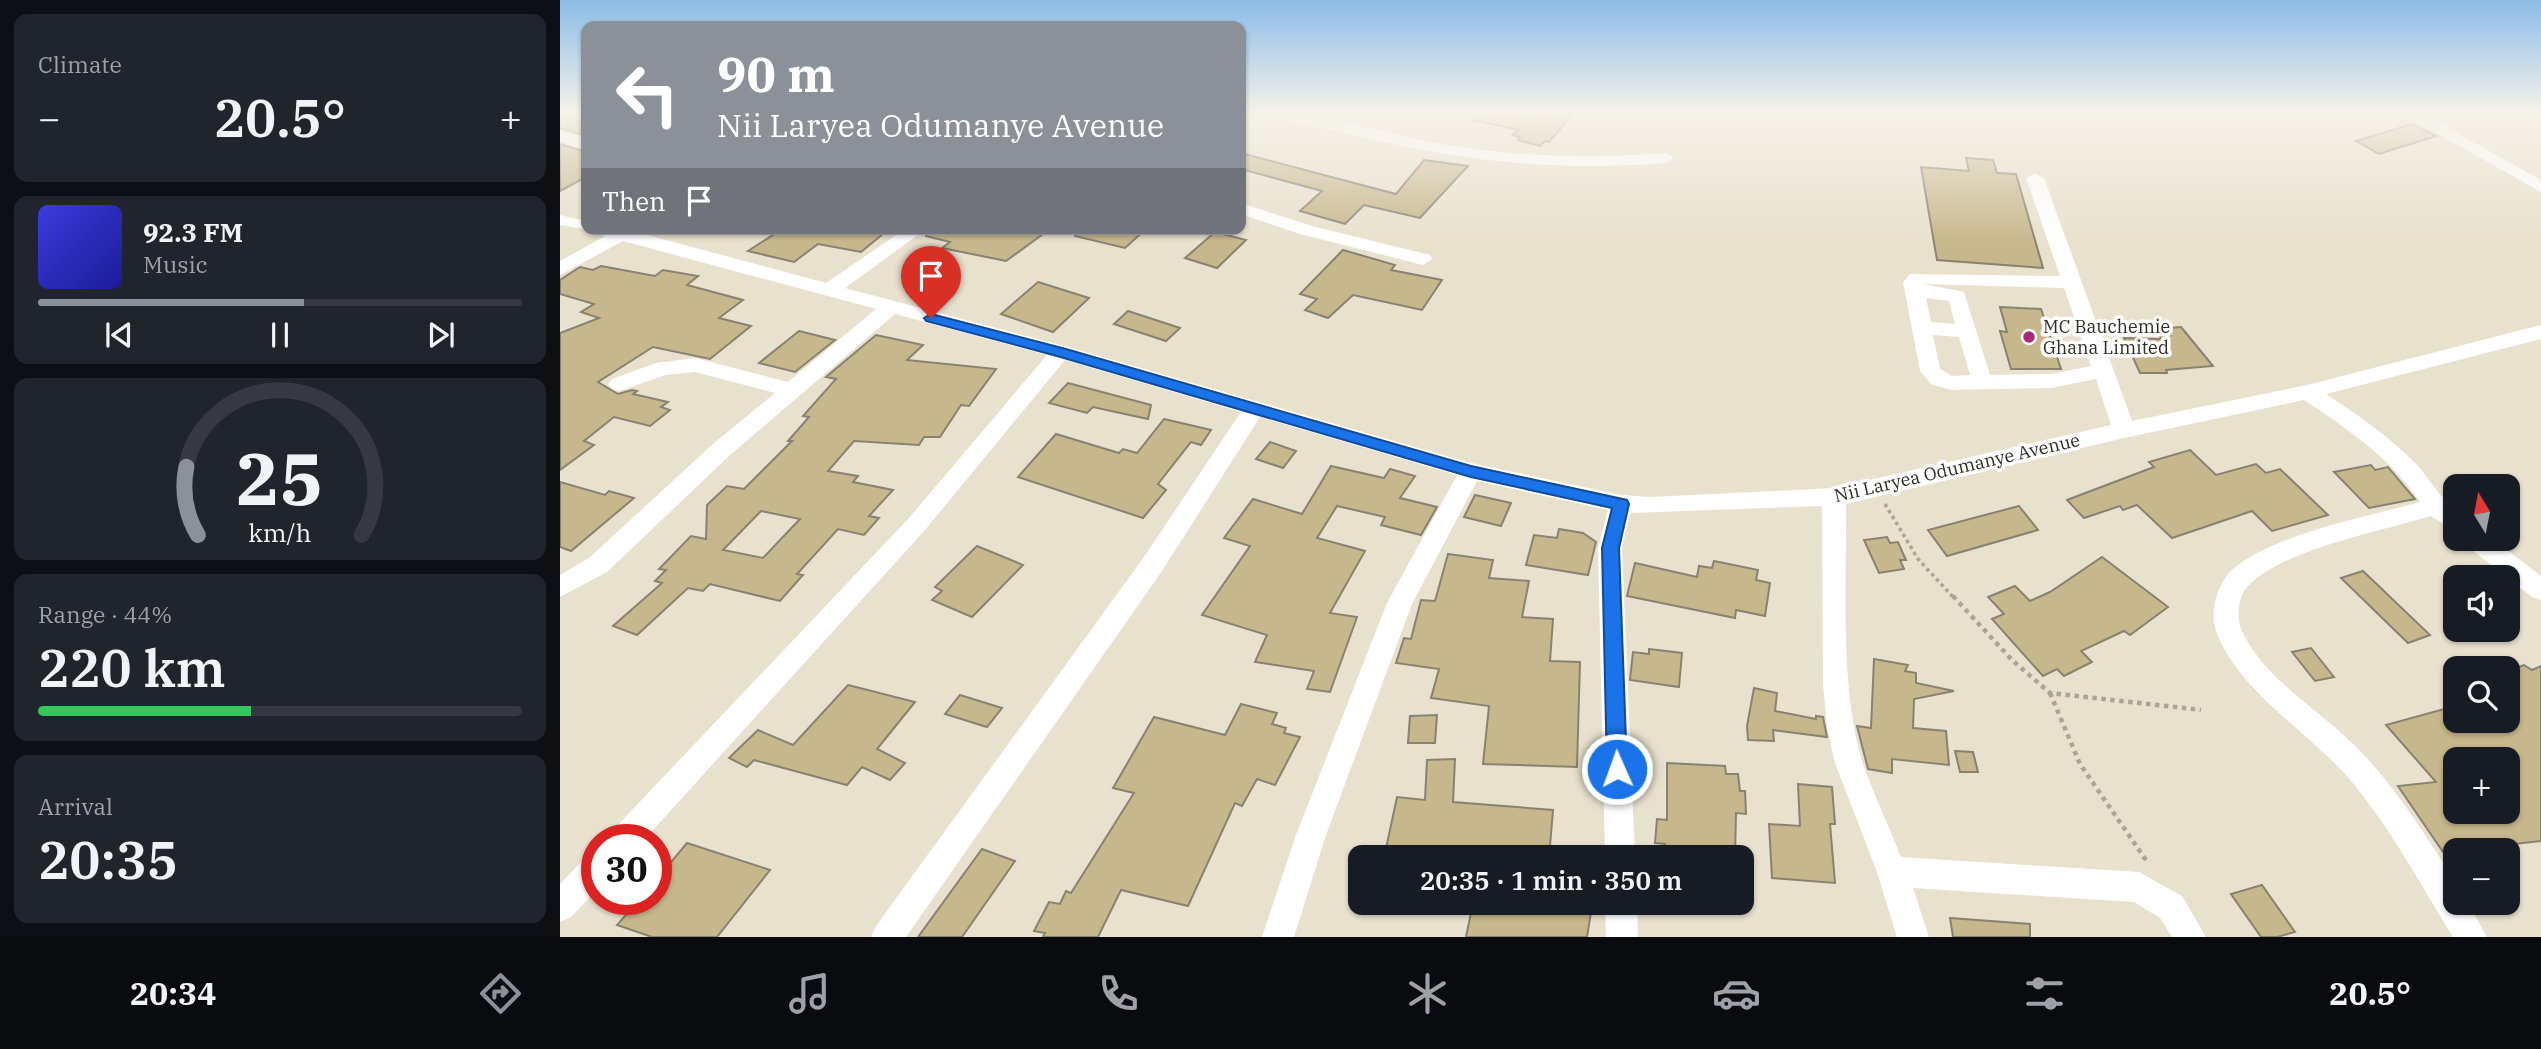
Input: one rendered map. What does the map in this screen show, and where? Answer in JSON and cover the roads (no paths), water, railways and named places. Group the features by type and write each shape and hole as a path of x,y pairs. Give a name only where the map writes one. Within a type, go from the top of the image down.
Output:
{"street":[{"path":"1483,156 1580,163 1666,158"},
{"path":"2485,156 2541,187"},
{"path":"2035,178 2124,430"},
{"path":"1246,210 1306,230 1423,259"},
{"path":"560,220 581,225"},
{"path":"560,269 619,235"},
{"name":"Nii Laryea Odumanye Avenue","path":"625,235 828,292 1061,352 1471,471 1621,504 1686,507 1834,497 1877,489 2124,430 2306,392 2541,332"},
{"path":"828,292 909,235"},
{"path":"2071,282 1927,276 1913,282 1930,371 1938,379 1951,383 2051,382 2080,373 2103,372"},
{"path":"1915,291 1957,296 1982,383"},
{"path":"560,587 598,565 721,450 890,308"},
{"path":"1921,327 1969,332"},
{"path":"639,824 916,524 1061,352"},
{"path":"619,384 662,367 679,364 695,365 793,391"},
{"path":"2306,392 2350,421 2390,453 2415,476 2443,511"},
{"path":"887,937 1153,564 1255,408"},
{"path":"1278,937 1311,835 1400,603 1471,471"},
{"path":"1834,497 1836,685 1841,727 1849,763 1892,872 1913,937"},
{"path":"1620,845 1610,548 1621,504"},
{"path":"2443,514 2301,547 2266,562 2241,578 2229,598 2226,614 2230,634 2255,669 2355,765 2382,798 2471,937"},
{"path":"2491,551 2541,590"},
{"path":"1892,872 2096,882 2139,887 2171,907 2190,937"},
{"path":"560,906 581,884"},
{"path":"1621,915 1622,937"}],"place":[{"name":"MC Bauchemie Ghana Limited","path":"2029,337"}]}
